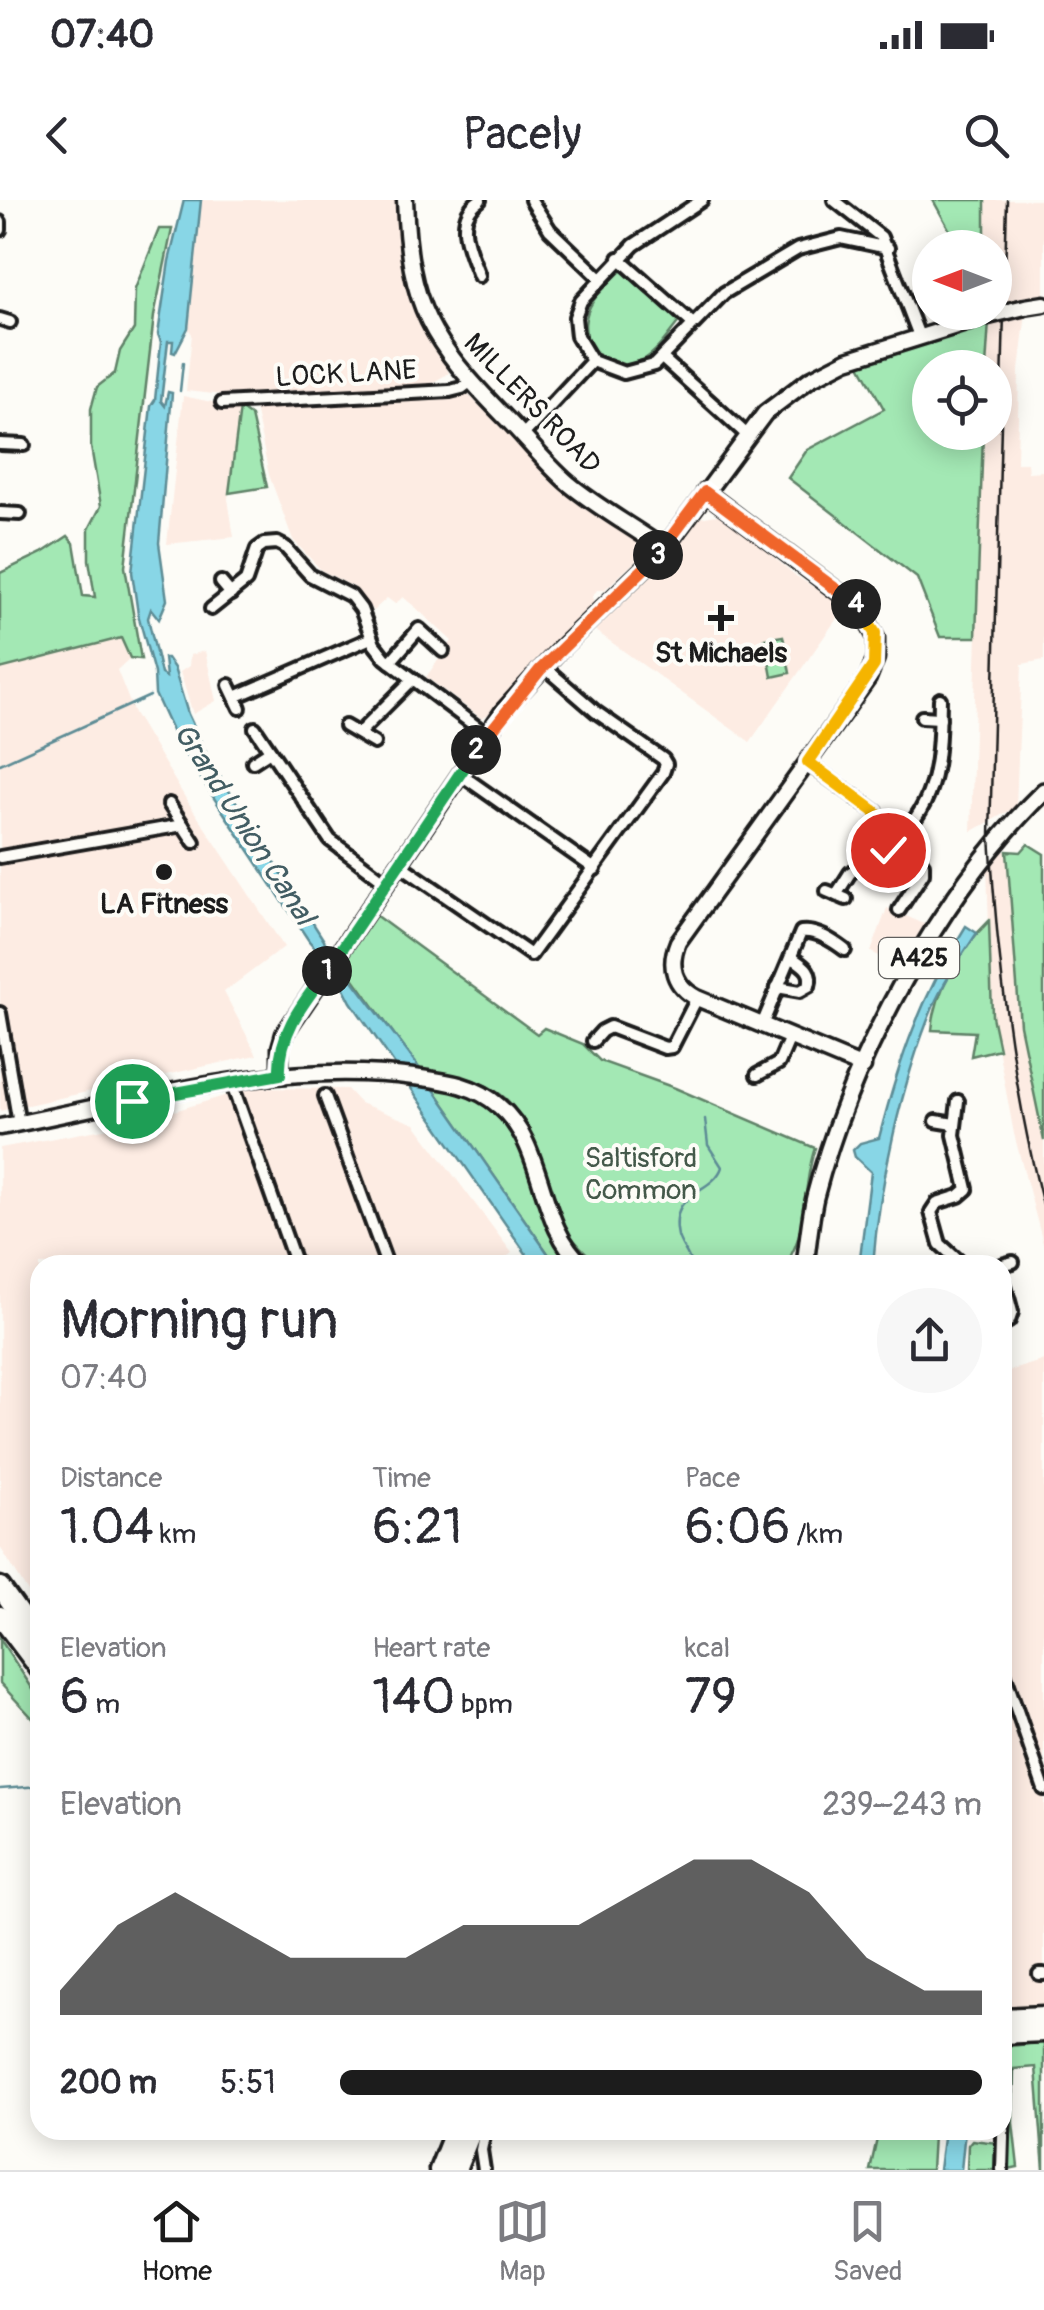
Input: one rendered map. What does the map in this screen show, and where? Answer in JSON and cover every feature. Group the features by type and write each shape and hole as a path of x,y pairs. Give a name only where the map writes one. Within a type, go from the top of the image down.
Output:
{"highway":[{"path":"0,1587 30,1629"},
{"path":"0,1616 30,1656"},
{"path":"1012,2018 1044,2016"},
{"path":"1012,2034 1044,2032"},
{"path":"439,2170 452,2140"},
{"path":"456,2170 468,2140"}],"main road":[{"name":"A425","path":"822,1177 835,1130 863,1067 938,924 971,874 1044,790"},
{"path":"807,1255 822,1177"},
{"path":"814,1255 822,1177"}],"street":[{"name":"MILLERS ROAD","path":"404,200 408,254 418,296 441,344 470,382 576,489 664,549"},
{"path":"479,276 464,223 468,211 480,200"},
{"path":"531,200 550,230 600,278"},
{"path":"702,200 663,223 619,258 581,301 576,336 592,362 630,373 646,370 741,281 798,249 841,238 888,248"},
{"path":"834,200 881,236 919,336"},
{"path":"0,222 0,230"},
{"path":"619,258 693,324"},
{"path":"280,1074 284,1034 486,734 544,666 664,549 746,434 772,406 847,360 988,316 1044,304"},
{"path":"662,358 746,434"},
{"path":"522,436 592,362"},
{"name":"LOCK LANE","path":"222,403 450,391 470,382"},
{"path":"0,444 24,445"},
{"path":"705,492 855,603 873,628 876,650 871,672 675,949 674,976 696,998 863,1067"},
{"path":"10,500 10,513"},
{"path":"211,609 246,581 255,552 264,544 286,547 317,580 351,596 361,609 371,638 390,662 486,734"},
{"path":"221,582 231,594"},
{"path":"390,662 419,629 443,651"},
{"path":"229,685 237,702 371,638"},
{"path":"400,864 530,955 595,868 663,773 666,762 584,703 544,666"},
{"path":"359,734 413,680"},
{"path":"836,895 850,873 899,837 916,819 932,786 938,756 940,699"},
{"path":"922,717 940,718"},
{"path":"346,726 374,743"},
{"path":"255,728 330,840 387,883"},
{"path":"253,762 270,751"},
{"path":"808,762 876,812 924,868 898,910"},
{"path":"460,774 595,868"},
{"path":"170,804 194,842"},
{"path":"0,858 183,825"},
{"path":"762,1025 799,935 804,931 829,938 845,950"},
{"path":"778,987 800,991 809,986 808,969 791,958"},
{"path":"594,1042 602,1031 610,1028 665,1048 672,1046 696,998"},
{"path":"0,1013 19,1124"},
{"path":"757,1074 776,1065 790,1037"},
{"path":"0,1127 280,1074 383,1074 463,1085 490,1098 516,1125 557,1229 576,1255"},
{"path":"231,1082 292,1255"},
{"path":"325,1096 383,1255"},
{"path":"952,1255 940,1244 931,1212 937,1203 967,1190 954,1124 958,1101"},
{"path":"936,1121 954,1124"},
{"path":"1012,1696 1044,1789"},
{"path":"483,2140 484,2170"},
{"path":"1002,2170 1003,2140"}],"shaded area":[{"path":"201,200 398,200 408,282 423,323 449,373 432,383 432,395 468,394 535,462 594,513 637,542 639,558 604,590 597,590 592,597 594,602 491,713 481,718 426,677 452,641 415,607 403,597 395,604 387,598 373,611 354,587 321,570 293,540 269,475 253,398 186,391"},
{"path":"985,200 1044,200 1044,297 1012,303 1012,230 985,230"},
{"path":"1026,313 1019,370 1017,463 1027,463 1028,472 1044,471 1044,660 1022,664 1016,807 971,832 982,450 1012,450 1012,350 987,350 988,330 1012,330 1012,316"},
{"path":"183,396 240,408 228,499 234,537 167,544"},
{"name":"St Michaels","path":"723,514 796,576 845,607 750,742 593,629 674,552 699,518"},
{"path":"121,637 130,658 117,670 134,713 284,947 224,992 257,1055 0,1111 0,669"},
{"path":"205,651 216,701 193,714 180,672 189,666 190,655"},
{"path":"1007,851 1020,1025 1044,1141 1044,1247 1014,1134 992,1016 987,868 1000,852"},
{"path":"887,908 929,926 904,968 871,952"},
{"path":"251,1088 347,1089 360,1103 415,1124 512,1253 30,1255 30,1595 0,1547 0,1148 131,1124"},
{"path":"1044,1360 1044,2011 1012,2013 1012,1370"}],"green space":[{"path":"933,200 985,200 985,230 950,230"},
{"path":"159,229 172,229 154,316 125,567 141,659 130,658 121,638 0,669 0,573 68,536 74,543 83,596 95,597 89,529 101,506 91,447 91,409 97,387 115,373 120,351 134,329 135,289"},
{"path":"624,268 681,319 659,347 632,364 601,357 585,330 592,303"},
{"path":"963,330 988,330 987,350 912,350 912,450 982,450 976,637 940,637 917,578 788,478 807,450 884,409 860,365"},
{"path":"240,408 251,416 267,487 229,493"},
{"path":"783,636 790,673 772,677 765,639"},
{"path":"1028,844 1044,854 1044,1141 1020,1025 1007,851 1021,852"},
{"name":"Saltisford Common","path":"375,915 537,1034 544,1028 583,1044 600,1061 675,1088 815,1148 799,1235 791,1255 589,1255 563,1224 538,1153 518,1113 491,1088 449,1074 420,1070 340,964"},
{"path":"989,921 992,1016 999,1049 971,1056 975,1032 932,1030 934,1015 951,971"},
{"name":"Saltisford Common","path":"433,1088 464,1094 502,1116 521,1150 545,1220 568,1255 549,1255"},
{"path":"0,1639 30,1685 30,1715 0,1683"},
{"path":"1044,2042 1044,2170 1036,2067 1014,2069 1013,2123 1018,2167 1004,2170 1005,2140 1012,2140 1012,2046"},
{"path":"877,2140 933,2140 931,2170 870,2170"},
{"path":"972,2140 998,2143 997,2170 967,2170 968,2145"}],"water":[{"name":"Grand Union Canal","path":"184,200 201,200 188,328 175,353 173,341 168,341 161,401 165,406 168,392 172,393 159,543 167,600 159,619 151,609 148,618 161,674 166,677 167,658 209,759 330,950 415,1062 549,1255 527,1255 178,744 155,694 132,572 169,261"},
{"path":"966,926 977,933 948,978 922,1036 894,1134 874,1255 860,1255 871,1172 853,1150 860,1143 879,1138 895,1081 936,978"},
{"path":"943,2140 964,2140 961,2170 939,2170"}],"waterway":[{"path":"180,391 183,363"},
{"path":"0,764 150,696"},
{"path":"688,1255 678,1236 679,1210 722,1167 708,1145 705,1119"},
{"path":"0,1789 30,1787"}],"railway":[{"path":"1007,200 990,836 1008,1023 1044,1209"}],"place":[{"name":"St Michaels","path":"721,618"},
{"name":"LA Fitness","path":"164,872"}],"route":[{"path":"132,1101 280,1074 284,1034 493,724 562,646 664,549 705,492 855,603 870,621 876,644 871,672 808,762 892,826 900,839 888,850"}]}
